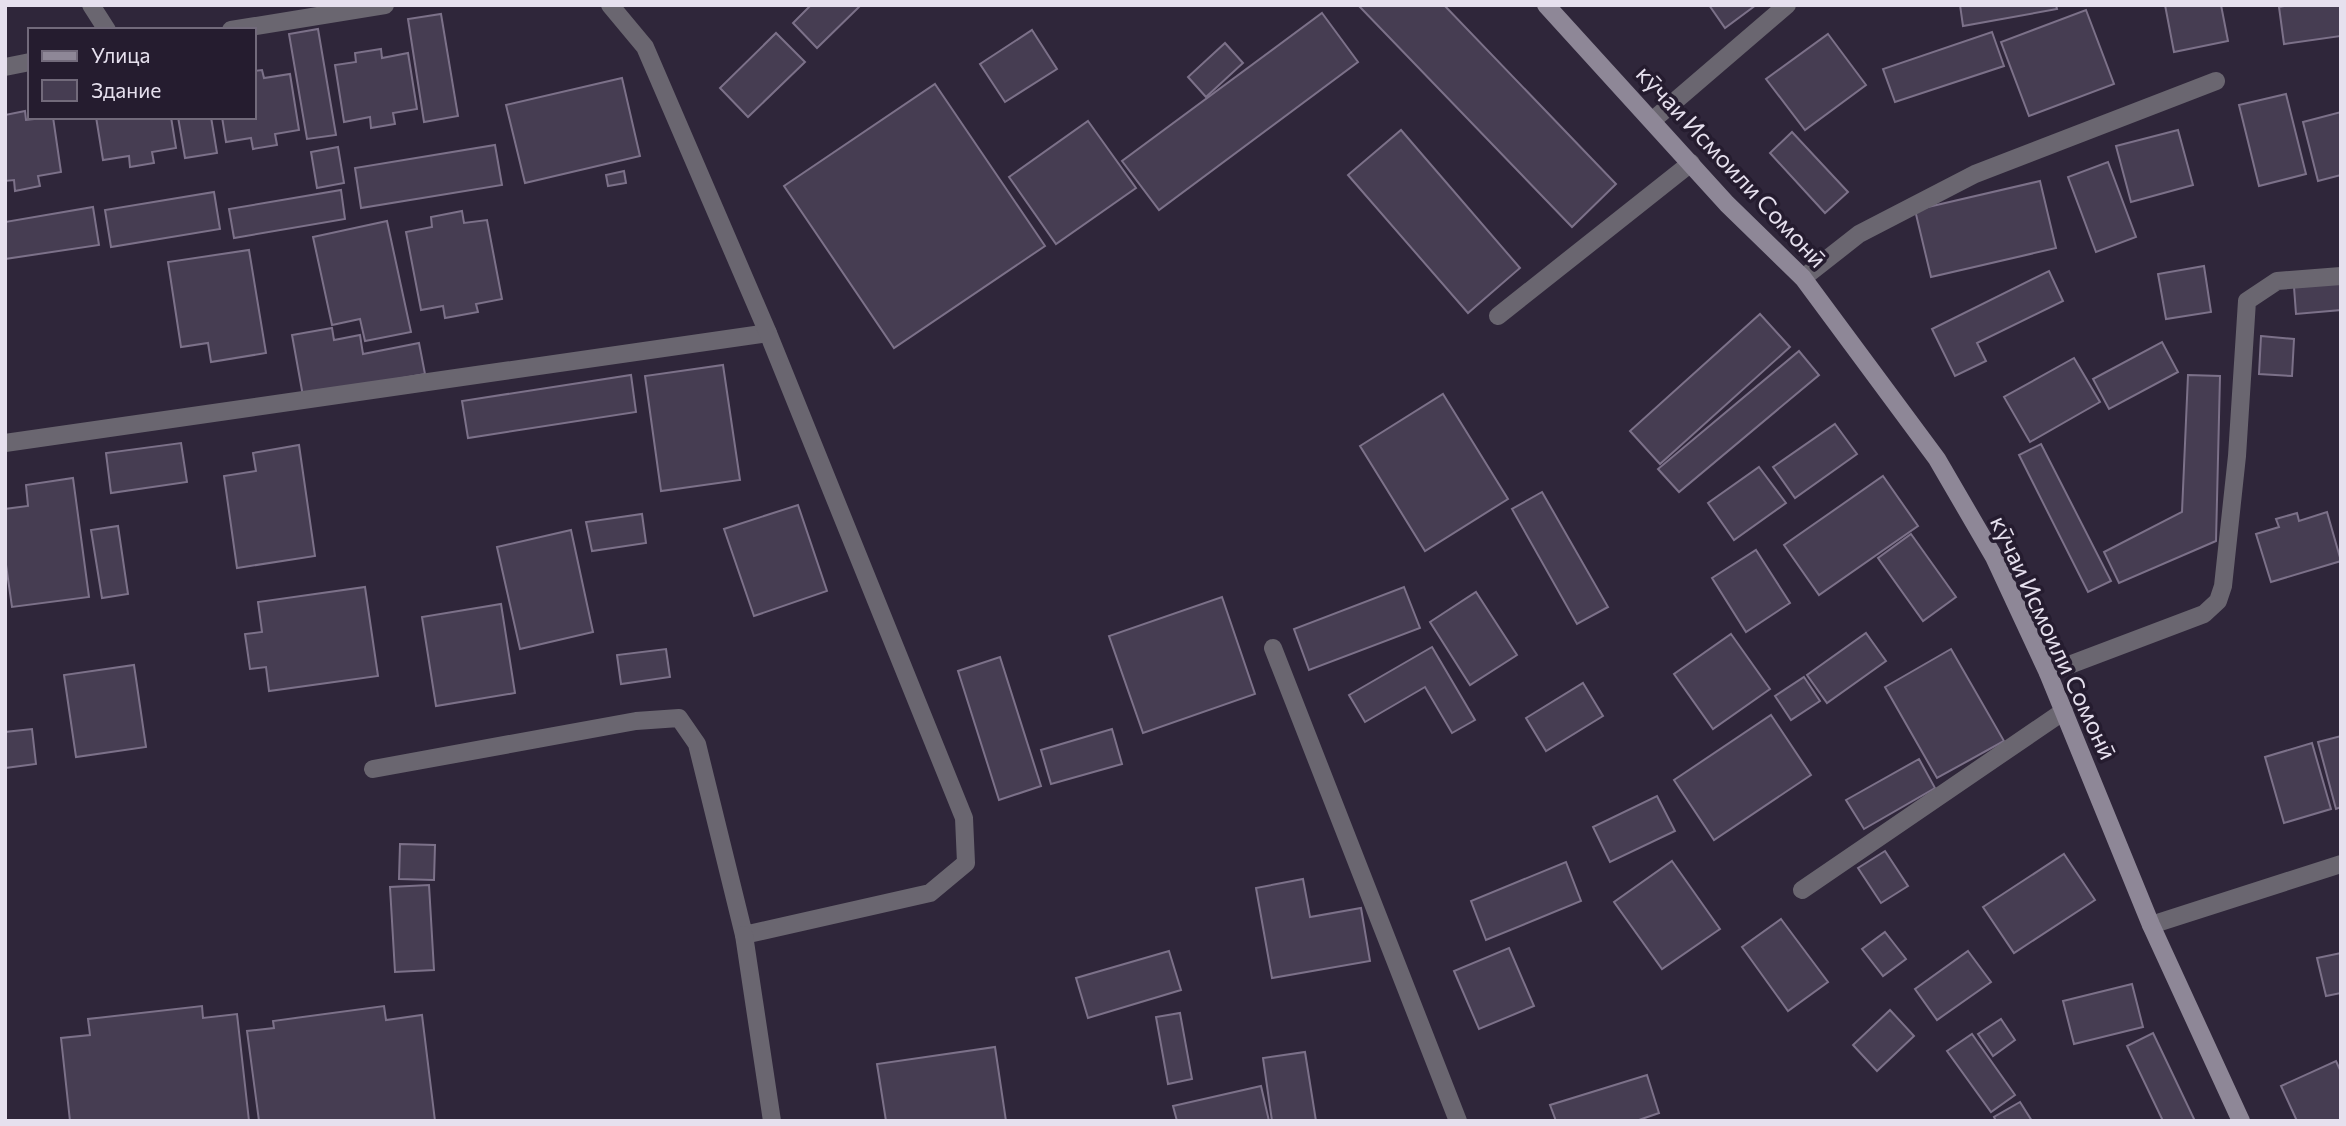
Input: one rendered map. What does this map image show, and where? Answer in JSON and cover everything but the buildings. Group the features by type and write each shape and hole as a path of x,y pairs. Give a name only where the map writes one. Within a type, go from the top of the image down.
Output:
{"main road":[{"name":"кӯчаи Исмоили Сомонӣ","path":"1546,5 1727,204 1803,278 1937,459 1994,557 2048,673 2151,925 2241,1121"}],"street":[{"path":"91,5 106,28"},
{"path":"243,28 385,5"},
{"path":"610,5 645,47 768,333 964,818 966,863 930,893 744,935"},
{"path":"1653,120 1787,5"},
{"path":"5,66 28,62"},
{"path":"1803,278 1858,234 1975,174 2216,81"},
{"path":"1498,316 1691,163"},
{"path":"2048,673 2204,614 2218,601 2237,456 2247,301 2277,281 2341,276"},
{"path":"5,443 768,333"},
{"path":"1273,648 1458,1121"},
{"path":"1802,890 2064,711"},
{"path":"373,769 636,720 679,718 697,744 744,935 772,1121"},
{"path":"2151,925 2341,864"}]}
